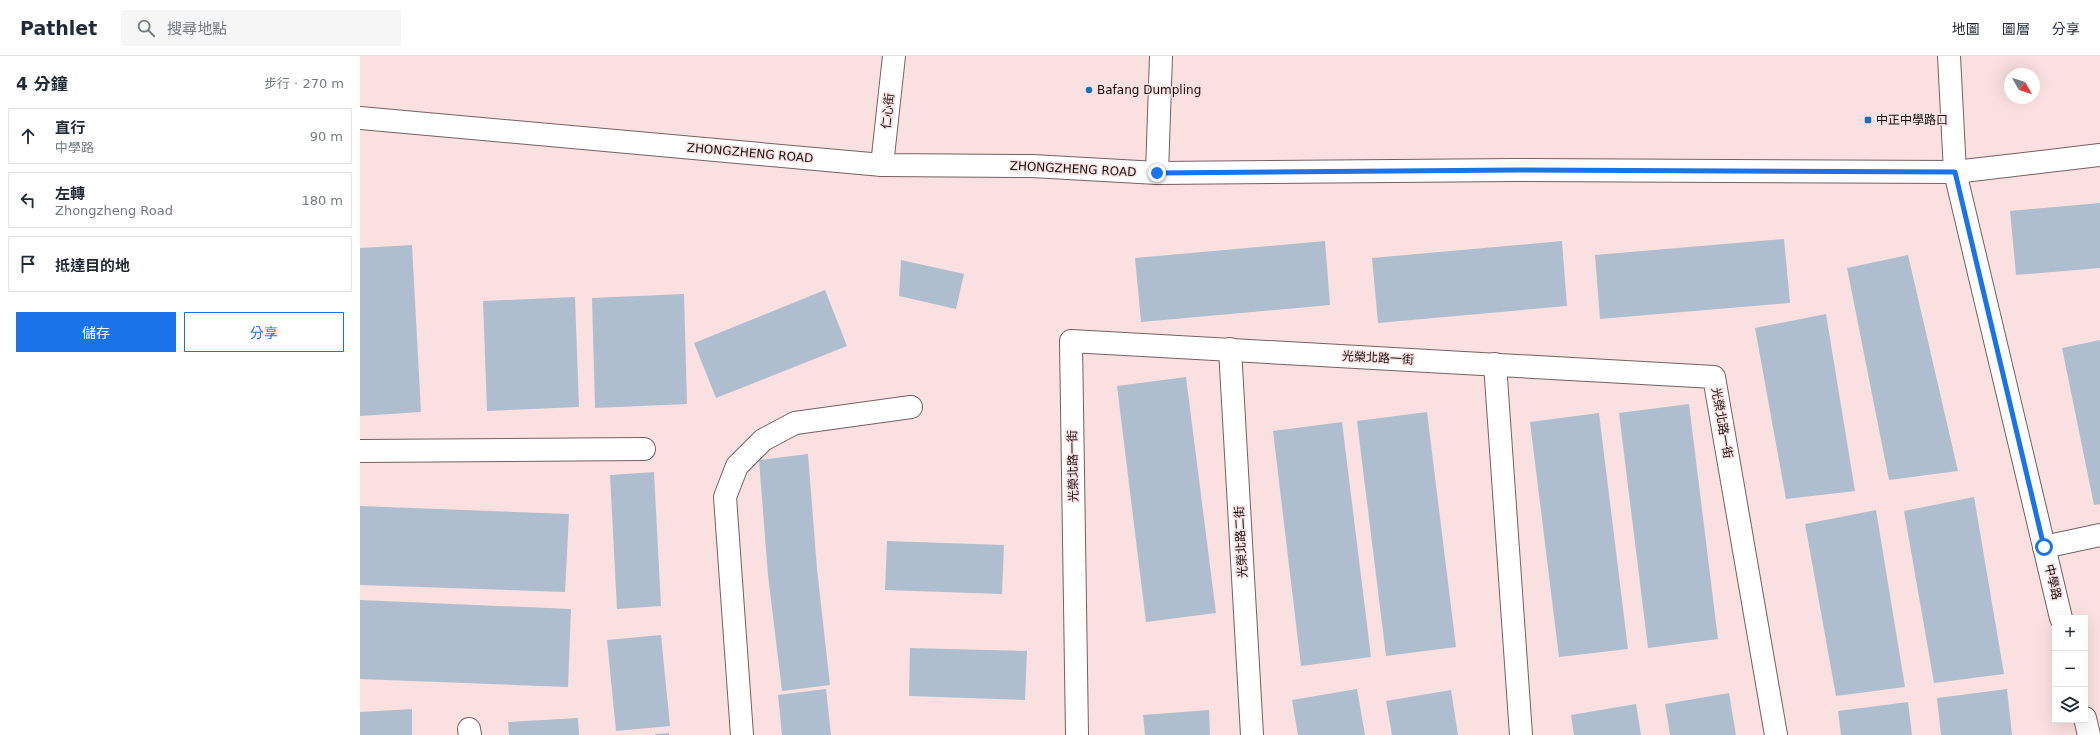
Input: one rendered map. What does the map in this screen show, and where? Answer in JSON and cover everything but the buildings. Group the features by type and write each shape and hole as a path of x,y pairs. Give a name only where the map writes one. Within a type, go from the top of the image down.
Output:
{"street":[{"name":"仁心街","path":"882,165 894,56"},
{"path":"1157,173 1162,56"},
{"name":"中學路","path":"1950,56 1955,172 2060,615"},
{"name":"ZHONGZHENG ROAD","path":"360,118 882,165 1032,166 1157,173 1517,170 1955,172 2100,155"},
{"name":"光榮北路一街","path":"1076,735 1071,341 1714,377 1776,735"},
{"name":"光榮北路二街","path":"1230,350 1252,735"},
{"path":"1495,364 1521,735"},
{"path":"742,735 725,497 737,466 763,440 795,423 911,407"},
{"path":"360,452 644,449"},
{"path":"2044,547 2100,535"},
{"path":"2086,723 2089,735"}],"place":[{"name":"Bafang Dumpling","path":"1089,90"},
{"name":"中正中學路口","path":"1868,120"}],"route":[{"path":"1157,173 1517,170 1955,172 2044,547"}]}
